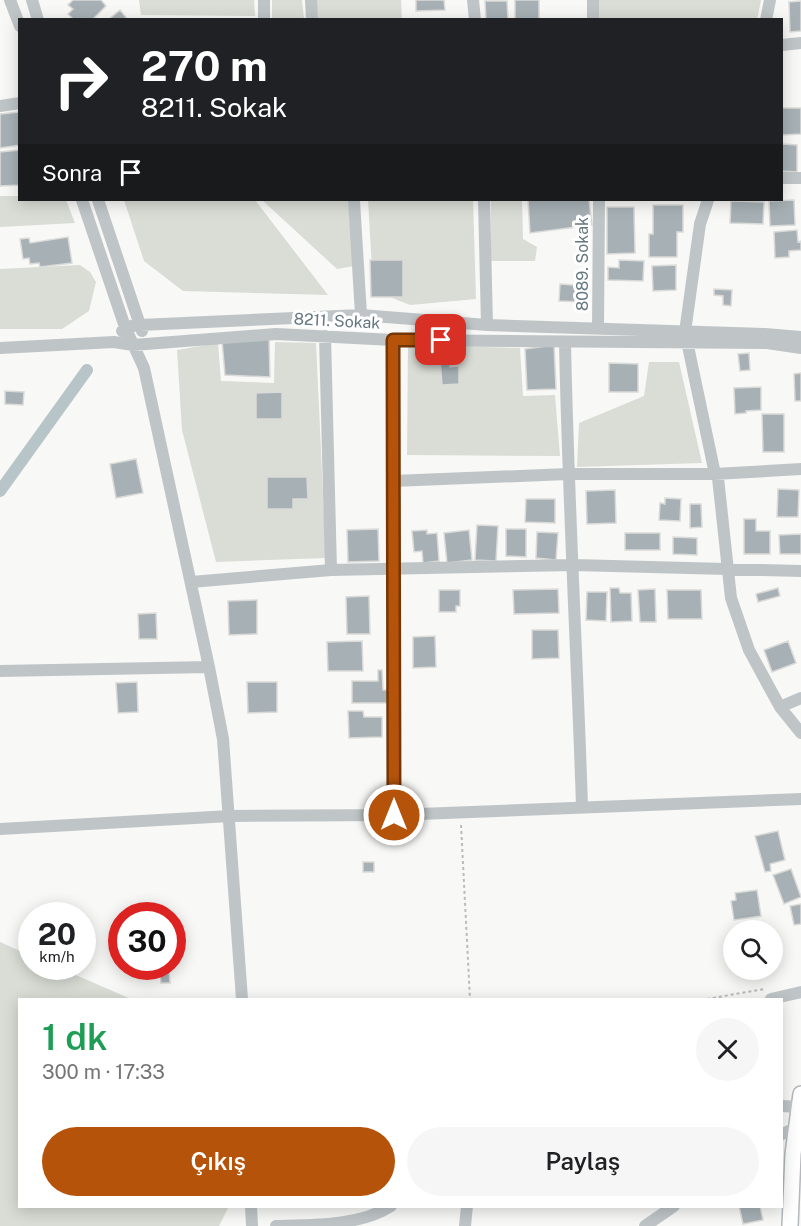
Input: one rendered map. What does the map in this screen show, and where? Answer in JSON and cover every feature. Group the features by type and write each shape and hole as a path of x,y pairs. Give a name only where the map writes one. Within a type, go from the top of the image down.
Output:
{"main road":[{"path":"790,1226 793,1154 800,1100"}],"street":[{"path":"10,0 18,22"},
{"path":"32,0 37,18"},
{"path":"264,0 264,18"},
{"path":"311,0 312,18"},
{"path":"473,0 475,18"},
{"path":"593,0 593,18"},
{"path":"766,18 770,0"},
{"path":"783,45 801,43"},
{"path":"0,106 18,103"},
{"path":"783,178 801,178"},
{"path":"82,201 125,327 139,344"},
{"path":"98,201 140,325 139,344 223,739 242,998"},
{"path":"354,201 361,315"},
{"path":"484,201 487,325"},
{"name":"8089. Sokak","path":"598,328 599,201"},
{"path":"708,201 700,224 686,337 715,474 718,478 731,598 749,650 780,707 801,733"},
{"path":"114,342 125,327 140,325 361,315 487,325 598,328 686,337 765,334 801,337"},
{"name":"8211. Sokak","path":"0,348 114,342 139,344 276,334 393,340 565,342 646,341 686,337 801,348"},
{"path":"325,336 331,570"},
{"path":"393,340 394,815"},
{"path":"565,342 568,474 574,565 582,806"},
{"path":"393,481 568,474 715,474 801,469"},
{"path":"191,582 331,570 574,565 801,571"},
{"path":"0,671 209,667"},
{"path":"780,707 801,698"},
{"path":"0,829 230,816 394,815 801,799"},
{"path":"769,994 801,992"},
{"path":"783,1106 800,1100"},
{"path":"783,1134 796,1128"},
{"path":"251,1208 252,1226"},
{"path":"276,1226 354,1223 371,1218 388,1208"},
{"path":"465,1226 467,1208"},
{"path":"645,1226 671,1208"}],"path":[{"path":"461,812 470,998"},
{"path":"719,998 769,994"}],"shaded area":[{"path":"139,0 254,0 255,16 141,15"},
{"path":"272,0 302,0 304,18 272,18"},
{"path":"314,0 401,0 402,18 314,18"},
{"path":"598,0 761,0 757,18 599,18"},
{"path":"0,196 18,196 18,201 66,201 75,223 0,227"},
{"path":"124,201 256,201 328,295 183,291 144,261"},
{"path":"263,201 351,201 354,266 337,269"},
{"path":"368,201 473,201 476,299 410,305 382,294 373,285"},
{"path":"491,201 522,201 523,239 537,247 535,261 490,261"},
{"path":"80,265 90,272 96,282 89,311 62,329 0,329 0,269"},
{"path":"275,342 316,343 326,558 216,562 182,430 177,350 218,343 221,381 274,383"},
{"path":"408,345 520,348 523,396 555,395 560,456 407,455"},
{"path":"649,362 679,362 702,463 577,467 579,423 644,396"},
{"path":"0,942 18,950 18,980 87,980 129,998 18,998 18,1208 228,1208 219,1226 0,1226"}],"building":[{"path":"73,0 101,0 106,6 94,18 72,18 68,14 73,9 68,5"},
{"path":"416,0 444,0 445,10 416,11"},
{"path":"515,0 539,0 539,18 515,18"},
{"path":"485,1 507,1 508,18 486,18"},
{"path":"801,1 801,31 790,32 789,2"},
{"path":"120,10 126,18 110,18"},
{"path":"783,108 801,108 801,134 783,135"},
{"path":"18,112 18,145 0,148 0,114"},
{"path":"783,144 797,145 797,172 783,171"},
{"path":"18,150 18,185 0,186 0,152"},
{"path":"794,200 795,225 770,226 769,201"},
{"path":"528,201 589,201 592,225 530,233"},
{"path":"731,201 764,202 763,224 730,223"},
{"path":"653,205 683,205 683,232 677,232 677,257 649,257 649,234 653,234"},
{"path":"607,207 634,207 635,253 607,254"},
{"path":"797,230 801,250 789,251 789,257 775,258 774,232"},
{"path":"68,237 72,263 40,267 39,263 30,264 29,258 23,259 20,239 29,238 30,243"},
{"path":"370,260 403,260 403,297 371,297"},
{"path":"619,260 644,261 643,281 608,280 608,267 619,268"},
{"path":"676,265 676,290 653,291 652,266"},
{"path":"560,284 585,286 585,302 559,301"},
{"path":"714,289 732,290 731,306 723,305 723,296 714,295"},
{"path":"269,337 270,377 225,375 222,341"},
{"path":"554,345 556,389 527,390 525,349"},
{"path":"749,353 750,370 740,371 738,354"},
{"path":"440,360 450,360 450,367 459,366 459,384 442,385"},
{"path":"609,363 638,364 638,392 609,392"},
{"path":"801,373 801,401 795,401 794,374"},
{"path":"761,387 761,410 735,414 734,388"},
{"path":"5,391 24,392 23,405 5,404"},
{"path":"282,392 282,419 256,419 256,393"},
{"path":"762,414 784,414 784,452 763,452"},
{"path":"136,459 143,493 116,498 110,464"},
{"path":"267,477 307,477 308,499 293,499 293,509 267,509"},
{"path":"778,489 799,490 798,517 777,517"},
{"path":"615,490 616,523 587,524 586,491"},
{"path":"665,498 681,499 680,521 659,520 660,503 665,504"},
{"path":"526,499 555,499 555,523 525,522"},
{"path":"690,504 701,504 702,527 690,528"},
{"path":"744,519 756,519 756,531 770,531 770,554 744,554"},
{"path":"477,525 498,526 496,561 475,560"},
{"path":"378,529 379,561 348,562 347,530"},
{"path":"506,529 526,529 526,557 506,556"},
{"path":"427,530 427,534 437,533 439,561 423,563 422,551 414,552 412,531"},
{"path":"469,530 472,560 447,563 444,533"},
{"path":"537,532 558,533 556,560 536,558"},
{"path":"625,533 660,533 660,550 625,550"},
{"path":"801,534 801,554 780,554 779,535"},
{"path":"673,537 697,538 697,555 673,554"},
{"path":"610,588 619,588 620,593 631,593 632,621 611,622"},
{"path":"778,588 780,596 758,602 756,594"},
{"path":"558,589 559,613 514,614 513,590"},
{"path":"655,589 656,622 640,622 638,590"},
{"path":"439,590 460,590 460,606 456,606 456,612 439,612"},
{"path":"667,590 701,590 702,619 668,619"},
{"path":"587,592 607,592 606,621 586,620"},
{"path":"369,596 370,634 347,634 346,597"},
{"path":"257,600 257,634 229,635 228,601"},
{"path":"156,613 157,639 139,639 138,614"},
{"path":"532,630 558,630 559,658 532,659"},
{"path":"435,636 436,667 413,668 413,637"},
{"path":"362,641 363,671 328,671 327,642"},
{"path":"788,641 796,663 772,672 764,650"},
{"path":"378,670 382,670 383,690 388,690 389,703 352,703 352,681 378,681"},
{"path":"137,682 138,712 118,713 116,683"},
{"path":"247,682 277,682 277,712 248,713"},
{"path":"348,711 363,711 364,717 382,717 382,737 349,738"},
{"path":"778,831 785,860 770,864 771,871 765,872 755,836"},
{"path":"363,862 374,862 374,872 363,872"},
{"path":"791,869 801,897 784,904 773,875"},
{"path":"757,890 761,916 734,920 731,901 736,900 735,893"},
{"path":"801,904 801,924 794,925 790,906"},
{"path":"161,980 170,980 170,983 161,983"},
{"path":"739,1208 760,1208 763,1220 743,1224"}],"waterway":[{"path":"0,491 87,370"}],"route":[{"path":"394,815 393,340 441,340"}]}
